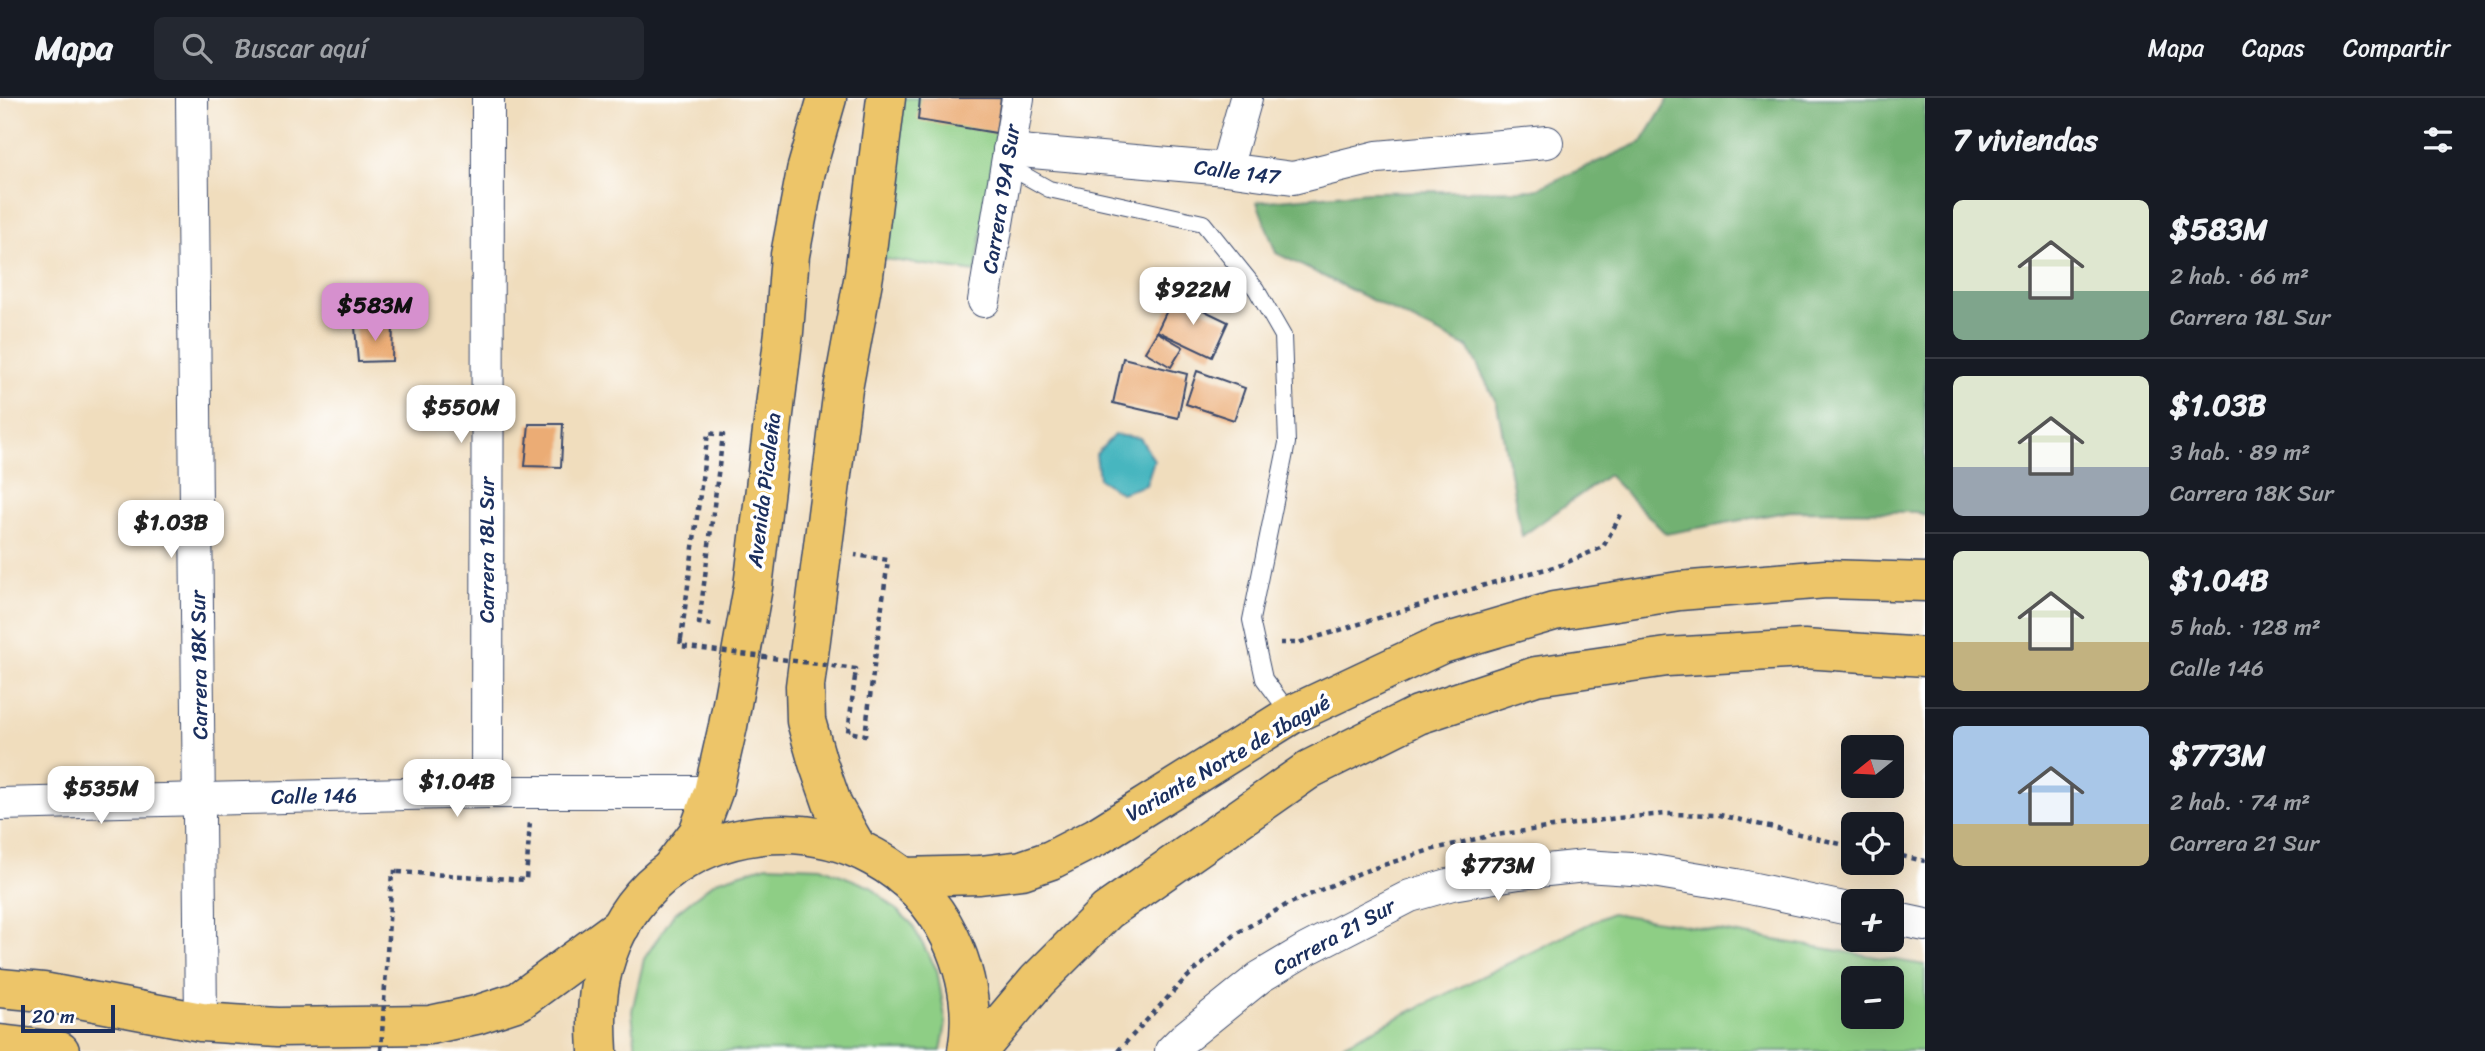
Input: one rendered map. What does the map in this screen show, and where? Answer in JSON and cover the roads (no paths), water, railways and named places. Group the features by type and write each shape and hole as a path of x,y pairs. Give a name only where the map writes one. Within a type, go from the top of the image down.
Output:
{"main road":[{"name":"Avenida Picaleña","path":"669,871 698,833 713,792 753,587 784,332 790,255 806,171 828,98"},
{"path":"857,848 833,807 806,721 805,687 843,389 865,263 886,98"},
{"name":"Variante Norte de Ibagué","path":"903,877 980,876 1022,870 1051,860 1096,837 1291,715 1442,644 1554,611 1679,591 1826,579 1925,582"},
{"path":"978,1051 1037,981 1107,911 1310,769 1418,715 1536,676 1667,657 1804,649 1925,657"},
{"path":"598,1051 596,1018 599,986 607,956 621,926 642,896 669,871 703,850 740,837 780,832 819,836 857,848 903,877 925,898 956,949 965,978 970,1007 967,1051"},
{"path":"0,988 43,992 201,1022 278,1027 429,1025 476,1015 519,1001 621,926"},
{"path":"0,1044 60,1051"}],"street":[{"name":"Carrera 18K Sur","path":"191,98 201,798 201,1022"},
{"name":"Carrera 18L Sur","path":"487,792 488,98"},
{"name":"Carrera 19A Sur","path":"984,301 1018,98"},
{"path":"1226,169 1246,98"},
{"name":"Calle 147","path":"1007,157 1226,169 1293,178 1377,157 1547,142"},
{"name":"Calle 146","path":"0,803 487,792 713,792"},
{"name":"Carrera 21 Sur","path":"1171,1051 1182,1039 1260,977 1307,949 1410,896 1452,884 1585,866 1647,870 1841,908"},
{"path":"1904,921 1925,925"}],"lane":[{"path":"1007,157 1049,189 1203,223 1256,289 1283,336 1287,443 1251,620 1264,679 1291,715"}],"water":[{"path":"1114,435 1140,438 1154,460 1146,485 1121,493 1099,479 1096,454"}]}
